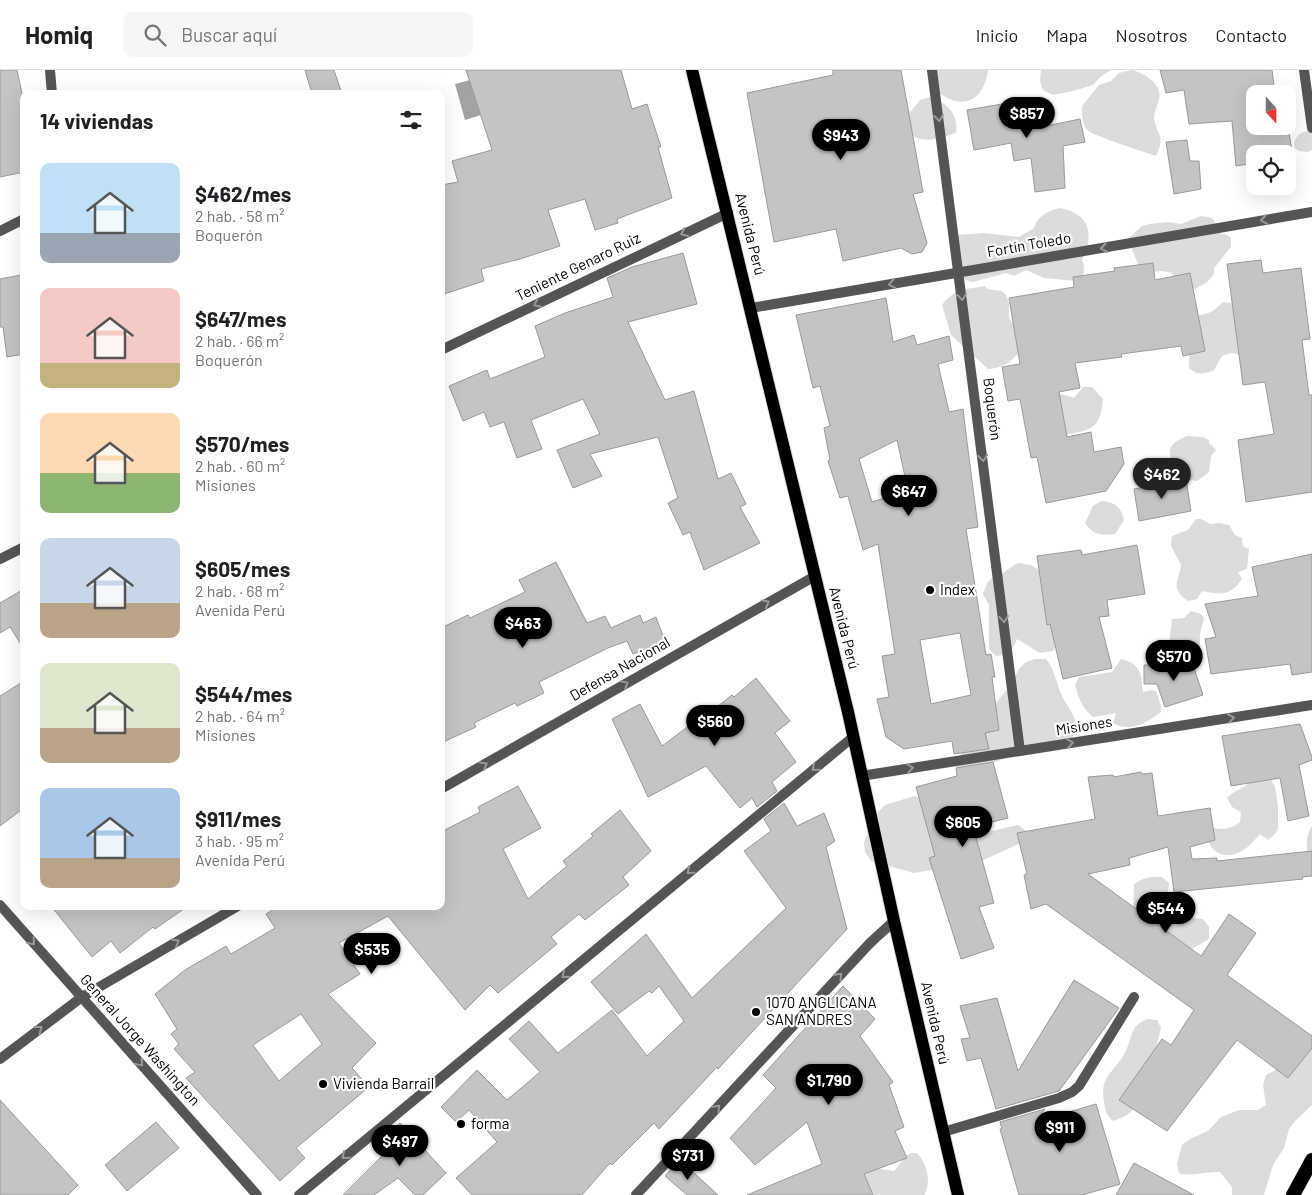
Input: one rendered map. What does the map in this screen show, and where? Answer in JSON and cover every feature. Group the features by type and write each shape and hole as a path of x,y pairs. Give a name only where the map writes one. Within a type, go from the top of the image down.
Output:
{"highway":[{"path":"1293,1195 1312,1160"}],"main road":[{"name":"Avenida Perú","path":"692,70 815,576 958,1195"}],"street":[{"path":"50,70 52,90"},
{"name":"Boquerón","path":"932,70 1020,751"},
{"path":"1304,70 1312,128"},
{"name":"Fortín Toledo","path":"751,308 1312,212"},
{"name":"Teniente Genaro Ruiz","path":"445,348 728,213"},
{"path":"0,231 20,221"},
{"path":"0,559 20,549"},
{"name":"Defensa Nacional","path":"445,787 815,576"},
{"name":"Misiones","path":"862,776 1312,706"},
{"path":"299,1195 853,737"},
{"name":"General Jorge Washington","path":"0,905 257,1195"},
{"path":"0,1058 82,997 231,910"},
{"path":"636,1195 870,943 894,921"},
{"path":"943,1132 1059,1098 1072,1092 1079,1086 1134,997"}],"shaded area":[{"path":"934,70 988,70 982,89 977,95 964,102 948,98 939,93"},
{"path":"1041,70 1111,70 1100,77 1093,85 1053,95 1043,90 1040,81"},
{"path":"1132,70 1152,80 1158,89 1159,99 1154,118 1161,139 1156,156 1090,132 1084,124 1082,106 1099,85 1111,81 1119,73"},
{"path":"470,80 481,115 465,120 455,84"},
{"path":"930,97 942,102 951,110 956,120 956,133 928,140 912,135 907,116 920,100"},
{"path":"1312,97 1312,150 1308,152 1299,151 1294,143 1299,135 1308,131 1305,111"},
{"path":"1059,208 1078,215 1087,226 1089,233 1086,251 1082,260 1084,266 1083,275 1076,281 1044,278 1026,270 1014,276 1006,273 973,282 962,277 958,272 949,242 955,235 984,233 1019,237 1034,228 1038,220 1044,215"},
{"path":"1201,216 1213,219 1219,233 1231,238 1231,247 1214,268 1214,274 1207,282 1195,289 1175,281 1172,273 1162,271 1151,272 1139,267 1128,239 1142,226 1167,222 1181,224"},
{"path":"985,286 987,289 1002,291 1006,295 1009,303 1009,318 1018,331 1021,350 1007,364 988,369 951,335 942,305 956,292"},
{"path":"1223,302 1238,304 1248,356 1231,353 1222,356 1214,370 1204,373 1195,372 1189,368 1191,316 1209,313"},
{"path":"1083,387 1092,387 1103,399 1099,417 1096,423 1087,430 1064,435 1053,401 1061,394 1074,398"},
{"path":"1187,436 1203,437 1209,440 1209,443 1216,450 1211,456 1209,472 1197,481 1179,478 1174,471 1170,458 1170,449 1174,443"},
{"path":"1101,501 1117,506 1123,515 1124,520 1115,534 1098,534 1085,523 1093,506"},
{"path":"1196,519 1201,519 1210,524 1229,525 1235,535 1242,538 1243,546 1249,549 1247,569 1238,572 1242,579 1234,589 1225,593 1202,591 1197,599 1188,601 1177,588 1181,565 1171,546 1172,536 1188,530"},
{"path":"1018,563 1031,565 1039,570 1049,624 1058,630 1055,647 1053,651 1040,653 1017,639 1010,651 996,656 989,649 989,605 983,594 987,583 992,578 999,576"},
{"path":"1191,611 1201,614 1204,618 1200,634 1200,652 1198,658 1182,659 1168,654 1172,619 1184,618"},
{"path":"1035,659 1046,659 1049,663 1062,696 1074,717 1076,725 1073,737 1069,743 1025,751 974,769 956,770 957,760 1009,687 1019,669 1026,662"},
{"path":"1121,659 1133,664 1139,670 1143,692 1156,691 1161,706 1161,712 1150,720 1132,727 1113,723 1116,713 1093,717 1081,703 1075,685 1079,677 1112,672"},
{"path":"1266,769 1275,787 1278,807 1278,829 1276,833 1268,840 1260,834 1239,853 1232,855 1220,854 1211,846 1206,833 1214,828 1231,828 1240,822 1241,812 1232,807 1227,798"},
{"path":"914,796 923,798 978,830 988,832 1018,825 1026,831 1025,841 971,866 959,865 914,873 871,861 865,852 864,842 878,812 885,805"},
{"path":"1312,826 1312,857 1308,855 1307,844"},
{"path":"1152,877 1162,877 1169,883 1167,907 1174,920 1203,919 1209,927 1209,939 1192,949 1174,956 1133,913 1134,884"},
{"path":"1148,1019 1157,1020 1161,1028 1145,1084 1133,1110 1113,1121 1105,1110 1103,1093 1106,1080 1125,1053 1134,1029"},
{"path":"1312,1033 1312,1105 1289,1129 1284,1148 1273,1165 1264,1195 1232,1195 1232,1187 1220,1172 1179,1173 1177,1164 1182,1145 1208,1131 1221,1117 1239,1110 1258,1110 1266,1105 1263,1085 1266,1075 1291,1062"},
{"path":"911,1153 917,1153 926,1168 928,1185 924,1195 804,1195 849,1184 873,1168 894,1171 906,1156"}],"building":[{"path":"0,70 17,70 21,90 20,173 0,177"},
{"path":"305,70 334,70 341,90 311,90"},
{"path":"466,70 621,70 632,109 647,104 661,147 658,147 672,198 617,219 618,223 595,230 585,199 548,210 560,246 481,269 484,281 445,294 445,184 458,182 452,161 492,150"},
{"path":"833,70 901,70 923,192 913,194 927,243 922,252 912,254 901,248 843,261 836,229 774,242 747,93 833,75"},
{"path":"1160,70 1272,70 1274,85 1246,85 1246,135 1289,135 1291,145 1246,145 1246,164 1236,166 1232,121 1189,124 1184,90 1166,93"},
{"path":"1031,99 1036,128 1080,119 1085,142 1063,146 1065,188 1035,192 1031,158 1014,161 1011,143 974,150 967,110"},
{"path":"1187,140 1190,161 1199,161 1201,189 1174,194 1166,142"},
{"path":"683,253 697,304 628,322 665,400 694,391 718,479 731,473 746,504 740,507 760,543 704,570 690,532 683,535 668,503 678,498 658,437 590,454 602,476 573,488 557,450 600,434 583,399 531,420 542,449 517,458 504,422 490,427 484,412 463,421 449,386 487,370 490,379 545,357 535,326 565,313 613,297 607,278 632,267"},
{"path":"1261,260 1263,273 1301,268 1310,339 1302,340 1309,395 1312,395 1312,492 1246,502 1238,440 1274,434 1265,382 1243,385 1227,264"},
{"path":"1153,263 1155,280 1190,273 1205,351 1183,356 1181,346 1121,354 1122,357 1075,363 1080,388 1059,392 1067,437 1091,432 1094,452 1121,447 1124,464 1106,491 1046,503 1037,457 1031,458 1020,399 1008,401 1002,367 1020,364 1009,298 1074,287 1073,277 1115,271 1114,268"},
{"path":"20,275 20,355 7,357 3,327 0,327 0,279"},
{"path":"886,298 893,342 914,335 917,345 949,336 953,360 938,364 949,412 963,409 978,527 966,529 986,655 991,654 995,677 992,677 999,730 985,733 989,749 954,754 952,741 904,749 886,737 877,699 889,697 882,656 895,654 878,544 863,550 848,496 840,498 828,461 830,460 824,428 830,426 820,386 813,388 796,315","holes":["897,440 908,490 872,502 859,459","960,633 971,695 931,704 920,640"]},
{"path":"1186,479 1191,511 1139,521 1134,489"},
{"path":"1137,545 1145,594 1107,600 1109,616 1099,617 1112,668 1063,679 1050,624 1047,625 1037,556 1081,550 1082,555"},
{"path":"1312,554 1312,672 1292,675 1290,664 1211,674 1205,639 1216,637 1205,604 1258,596 1252,567"},
{"path":"556,562 587,623 605,616 611,628 640,615 643,623 656,617 665,641 633,654 627,641 608,648 539,682 544,693 517,706 515,703 474,723 476,727 445,741 445,626 468,615 470,618 525,592 519,580"},
{"path":"20,591 20,643 10,627 0,633 0,603"},
{"path":"1144,665 1193,665 1203,695 1165,707 1157,684 1144,684"},
{"path":"756,678 790,721 775,733 796,762 772,782 777,791 757,807 752,798 740,808 706,766 648,797 612,719 640,704 662,746 707,712 708,714 732,695 734,697"},
{"path":"20,684 20,811 0,826 0,696"},
{"path":"1300,724 1312,757 1312,760 1299,765 1309,816 1288,821 1280,778 1231,786 1222,736"},
{"path":"993,762 1008,818 973,827 994,903 979,907 994,948 961,959 929,858 935,856 916,787 957,776 956,768"},
{"path":"1141,772 1142,774 1152,773 1158,816 1210,808 1215,840 1190,847 1192,859 1217,858 1217,861 1312,851 1312,876 1302,877 1303,879 1174,892 1168,847 1129,858 1130,865 1088,874 1201,956 1229,914 1256,933 1227,975 1312,1036 1312,1048 1288,1078 1237,1040 1167,1131 1119,1100 1162,1039 1171,1045 1194,1010 1046,904 1031,909 1024,875 1027,874 1017,833 1095,819 1088,777 1113,775 1114,777"},
{"path":"518,786 541,828 503,849 528,899 567,866 563,861 620,810 651,851 623,877 629,885 585,920 579,914 551,937 557,944 498,993 490,985 465,1010 388,916 339,943 360,974 328,994 376,1043 352,1068 369,1087 296,1148 305,1158 280,1181 186,1078 195,1072 174,1049 179,1044 171,1034 177,1029 155,994 185,970 226,946 231,954 275,928 266,914 272,910 445,910 445,830 480,812 478,807","holes":["301,1014 322,1044 279,1081 253,1045"]},
{"path":"784,803 797,826 824,813 835,841 826,847 847,929 718,1069 717,1067 659,1129 654,1123 612,1165 610,1163 582,1195 472,1195 456,1178 497,1142 469,1110 456,1122 441,1107 477,1070 507,1100 540,1072 509,1039 529,1021 558,1053 612,1010 647,1056 684,1021 659,986 652,993 649,991 618,1014 591,982 646,934 692,998 786,908 744,851 771,831 764,819"},
{"path":"54,910 182,910 155,929 153,927 120,953 111,941 92,957"},
{"path":"1074,980 1119,1008 1059,1091 996,1109 981,1058 967,1061 961,1039 970,1038 960,1006 997,998 1018,1071"},
{"path":"843,986 875,1019 860,1036 893,1082 889,1085 904,1127 895,1131 907,1158 864,1174 873,1195 747,1195 822,1164 807,1122 755,1165 730,1138 776,1088 763,1075"},
{"path":"0,1100 78,1185 68,1195 0,1195"},
{"path":"1096,1104 1120,1184 1082,1195 1019,1195 1000,1129 1002,1129 1000,1122 1045,1109 1035,1122"},
{"path":"156,1122 179,1148 127,1191 105,1165"},
{"path":"400,1123 446,1173 423,1195 415,1195 398,1178 374,1195 343,1195 387,1151 378,1143"},
{"path":"680,1160 718,1195 687,1195 665,1176"},
{"path":"1134,1163 1194,1195 1116,1195"}],"place":[{"name":"Index","path":"930,590"},
{"name":"1070 ANGLICANA SAN ANDRES","path":"756,1012"},
{"name":"Vivienda Barrail","path":"323,1084"},
{"name":"forma","path":"461,1124"}]}
